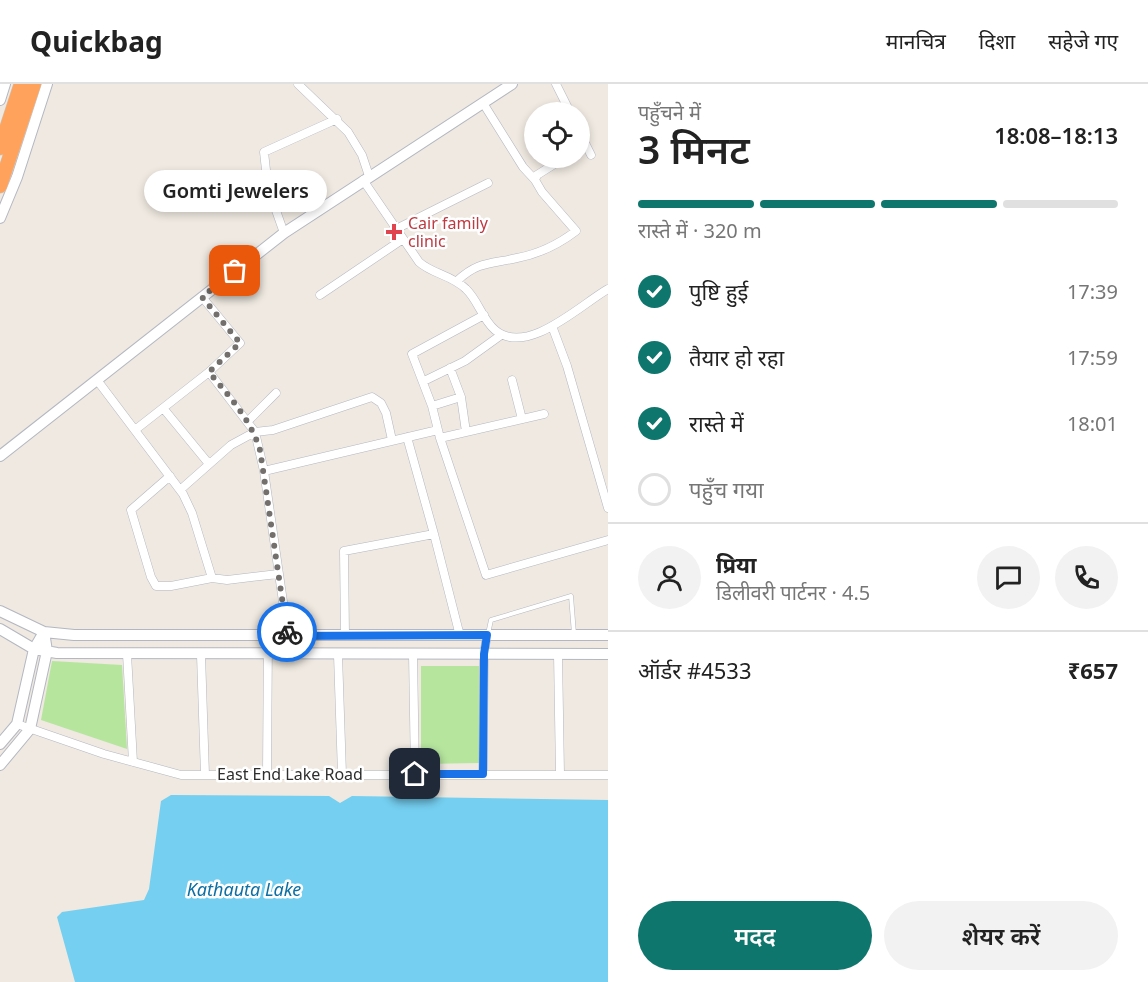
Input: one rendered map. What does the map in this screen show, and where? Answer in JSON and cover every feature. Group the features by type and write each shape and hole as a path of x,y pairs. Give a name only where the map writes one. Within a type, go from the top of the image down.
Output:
{"highway":[{"path":"0,186 34,84"},
{"path":"0,148 20,88"}],"street":[{"path":"0,218 17,177 47,84"},
{"path":"298,84 337,119 354,141 366,178 396,229 425,268 457,281 473,296 492,328 501,335 536,336 608,289"},
{"path":"556,84 565,102"},
{"path":"0,100 3,86 20,88"},
{"path":"0,456 284,233 506,86"},
{"path":"457,281 470,269 486,263 518,258 558,244 576,231 523,167 483,103"},
{"path":"284,233 268,188 264,152 337,119"},
{"path":"535,180 537,175 548,168"},
{"path":"396,229 488,183"},
{"path":"320,295 403,239"},
{"path":"135,430 209,372 240,343 202,297"},
{"path":"484,315 411,354 424,381 439,434 486,575 608,540"},
{"path":"552,326 567,366 608,508"},
{"path":"424,381 465,362 501,335"},
{"path":"450,368 461,397 466,432"},
{"path":"209,372 255,432 264,471 288,636"},
{"path":"97,380 180,490 192,513 212,578"},
{"path":"512,380 522,419"},
{"path":"248,421 276,393"},
{"path":"180,490 231,446 255,432 273,430 372,397 381,403 386,413 392,440"},
{"path":"432,406 461,397"},
{"path":"163,408 209,465"},
{"path":"264,471 392,440 466,432 544,414"},
{"path":"407,437 460,636"},
{"path":"171,476 131,510 151,577 156,586 171,586 212,578 227,580 278,574"},
{"path":"345,636 344,551 434,534"},
{"path":"0,611 44,632 86,635 608,635"},
{"path":"0,629 34,649 47,651 201,655 608,654"},
{"path":"0,744 16,724 34,649 44,632"},
{"path":"0,765 30,729 47,651 44,632"},
{"path":"483,774 484,654 487,635"},
{"path":"267,774 268,636"},
{"path":"127,654 133,762"},
{"path":"413,654 415,774"},
{"path":"558,654 560,774"},
{"path":"201,655 205,775"},
{"path":"338,655 342,774"},
{"name":"East End Lake Road","path":"16,724 181,775 608,775"}],"lane":[{"path":"487,635 491,620 571,596 574,635"}],"green space":[{"path":"52,661 122,665 127,749 41,720"},
{"path":"421,666 479,666 479,763 421,764"}],"water":[{"name":"Kathauta Lake","path":"171,795 329,796 340,803 352,796 608,800 608,982 75,982 57,917 62,912 144,900 149,889 161,801"}],"way so far":[{"path":"235,271 202,297 240,343 238,348 209,372 255,432 265,476 287,632"}],"place":[{"name":"Cair family clinic","path":"394,232"},
{"name":"Gomti Jewelers","path":"235,271"}],"route":[{"path":"287,632 288,636 487,635 484,654 483,774 415,774"}]}
